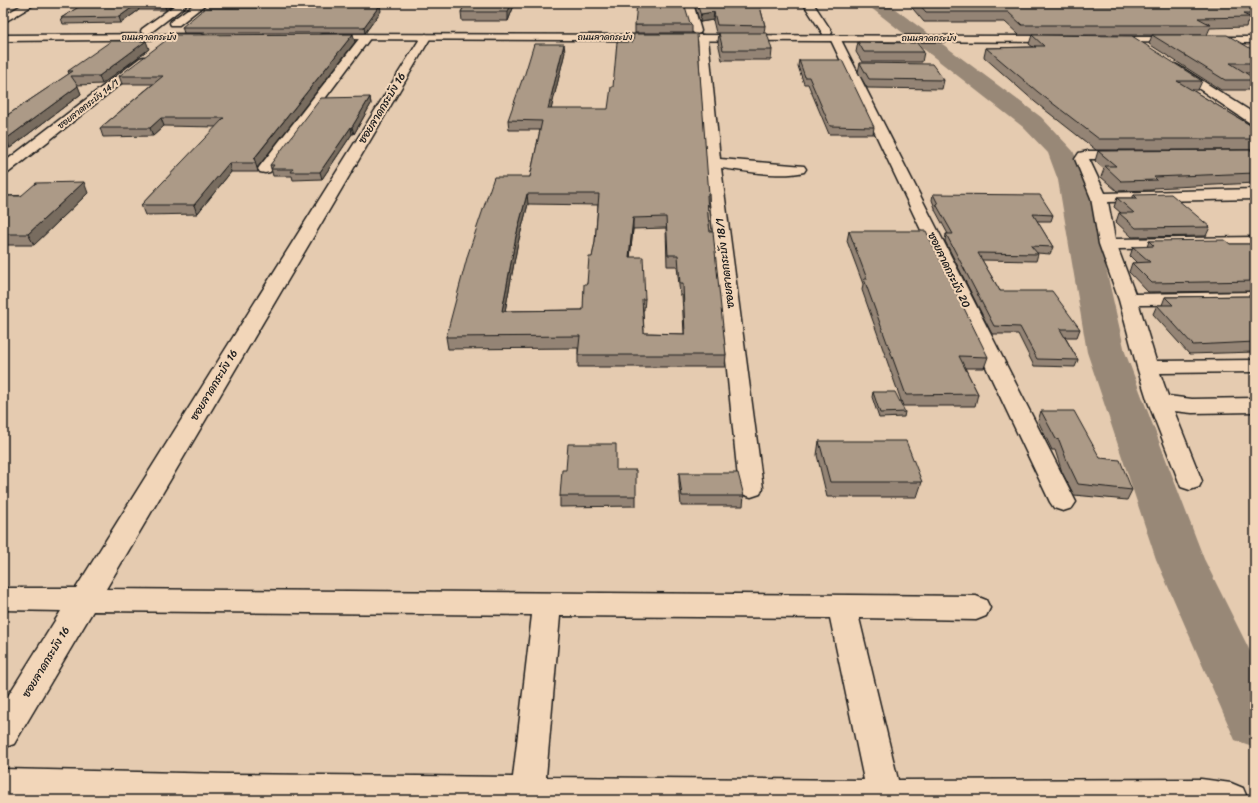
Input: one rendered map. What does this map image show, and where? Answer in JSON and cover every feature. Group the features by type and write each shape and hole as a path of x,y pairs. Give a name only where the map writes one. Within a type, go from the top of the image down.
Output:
{"street":[{"path":"3,12 20,3"},
{"path":"3,20 32,3"},
{"path":"146,31 184,3"},
{"name":"ซอยลาดกระบัง 14/1","path":"3,170 154,52 169,34 202,3"},
{"name":"ซอยลาดกระบัง 18/1","path":"688,3 700,34 713,163 751,488"},
{"name":"ซอยลาดกระบัง 20","path":"808,3 856,66 1063,502"},
{"name":"ถนนลาดกระบัง","path":"3,31 146,31 169,34"},
{"name":"ถนนลาดกระบัง","path":"700,34 426,37 366,37 314,34 700,34 834,39 873,35 965,32 1070,36 976,38 873,35"},
{"name":"ถนนลาดกระบัง","path":"3,38 211,34"},
{"path":"1255,34 1097,36 1133,40 1255,40"},
{"path":"266,169 366,37"},
{"name":"ซอยลาดกระบัง 16","path":"3,733 426,37"},
{"path":"834,39 914,48"},
{"path":"1133,40 1149,50"},
{"path":"1168,63 1255,120"},
{"path":"1227,155 1255,144"},
{"path":"1142,155 1084,156 1082,159 1099,198 1108,244 1128,300 1147,367 1190,481"},
{"path":"1227,155 1255,155"},
{"path":"1227,155 1240,161 1255,172"},
{"path":"713,163 773,169 799,169"},
{"path":"1099,198 1255,194"},
{"path":"1108,244 1255,242"},
{"path":"1128,300 1255,298"},
{"path":"1147,367 1255,366"},
{"path":"1159,402 1192,406 1255,406"},
{"path":"3,600 976,608"},
{"path":"528,794 547,604"},
{"path":"842,607 885,797"},
{"path":"3,785 225,795 528,794 845,799 885,797 1201,796 1231,800"}],"building":[{"path":"85,3 166,3 137,4 119,17 61,18"},
{"path":"263,3 380,5 364,27 182,27 205,8 257,8"},
{"path":"466,3 511,3 508,12 461,12"},
{"path":"637,3 684,3 692,25 635,25"},
{"path":"697,3 759,3 765,26 717,25 714,12 701,14 701,16"},
{"path":"918,3 1251,3 1255,4 1255,14 1243,14 1250,17 1198,18 1211,25 1022,25 1008,12 926,12"},
{"path":"719,33 767,33 772,50 723,50"},
{"path":"353,34 256,156 254,159 256,163 229,163 194,205 141,205 224,118 161,118 150,128 100,128 163,76 119,76 173,35"},
{"path":"634,34 697,34 709,195 707,195 708,216 710,232 713,232 726,355 578,355 580,336 446,337 468,254 494,177 530,177 542,121 508,120 523,80 534,44 564,44 548,109 608,109 611,87 613,87 617,42 633,42","holes":["527,194 599,194 595,242 592,257 589,257 587,284 584,284 583,310 502,311 516,236","666,217 668,255 678,255 680,284 683,284 685,334 644,333 642,299 645,299 643,257 629,257 633,218"]},
{"path":"1032,35 1132,36 1202,81 1177,81 1255,128 1255,139 1099,139 1038,92 986,48 1044,46"},
{"path":"1152,35 1227,35 1255,51 1255,63 1230,63 1255,80 1225,80"},
{"path":"111,41 146,41 99,76 71,76 78,86 6,139 3,139 3,118 73,71 68,71"},
{"path":"858,42 916,42 924,52 864,52"},
{"path":"799,60 842,60 874,127 830,126 809,77 805,77"},
{"path":"860,63 932,64 944,80 869,79"},
{"path":"370,97 352,127 320,172 291,172 293,169 271,169 274,165 270,165 321,98"},
{"path":"1255,150 1255,173 1154,177 1157,180 1121,181 1105,166 1116,166 1098,151"},
{"path":"84,182 28,234 3,234 3,196 21,196 36,183"},
{"path":"933,194 1040,195 1053,215 1033,214 1053,247 1031,246 1038,254 978,253 1000,291 1052,291 1080,329 1060,329 1078,360 1037,359 1020,327 994,326 946,234 953,234 936,204 938,204"},
{"path":"1171,194 1210,227 1136,228 1119,213 1134,213 1117,198 1137,198 1134,195"},
{"path":"849,231 926,231 988,357 959,356 978,394 906,395 864,279 867,279"},
{"path":"1225,240 1230,244 1255,244 1255,281 1152,283 1132,263 1150,262 1133,247 1154,246 1149,241"},
{"path":"1255,296 1255,342 1193,345 1157,305 1173,305 1165,297"},
{"path":"873,392 895,392 905,412 880,413"},
{"path":"1041,411 1074,411 1100,458 1120,460 1132,490 1078,484 1059,440 1056,439"},
{"path":"819,441 906,441 922,482 830,482"},
{"path":"568,444 616,444 616,470 636,470 636,496 560,496 562,470 566,470"},
{"path":"679,473 738,473 744,496 682,496"}],"waterway":[{"path":"876,3 1032,122 1060,151 1072,180 1106,352 1180,559 1255,721"}]}
